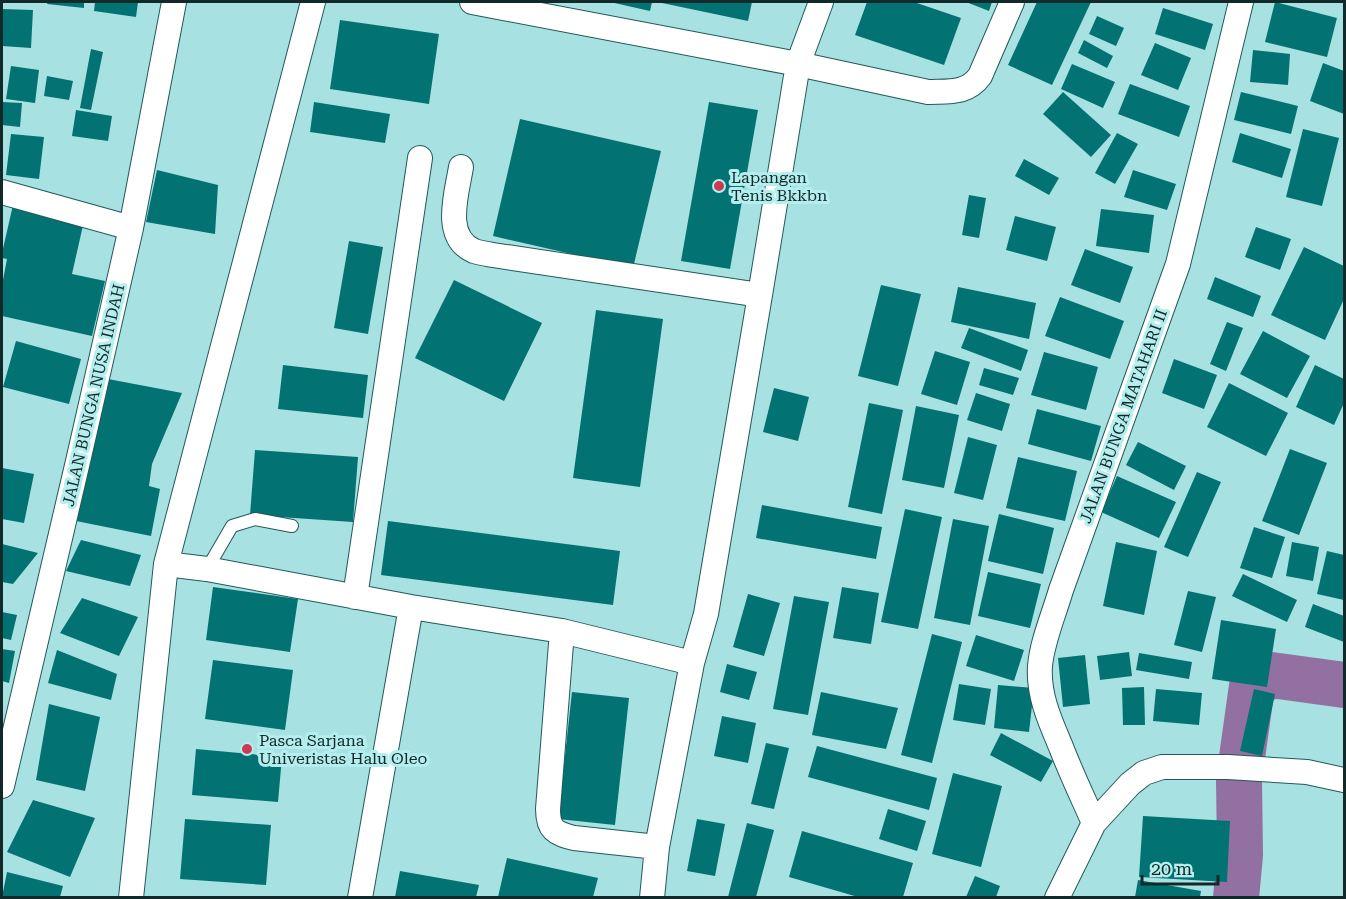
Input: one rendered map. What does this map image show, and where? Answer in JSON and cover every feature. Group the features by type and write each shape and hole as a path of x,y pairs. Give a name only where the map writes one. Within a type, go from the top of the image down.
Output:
{"street":[{"name":"JALAN BUNGA NUSA INDAH","path":"2,786 131,228 174,2"},
{"path":"131,897 166,564 313,2"},
{"path":"472,2 798,64 928,92 965,89 975,83 1012,2"},
{"path":"652,897 657,847 692,663 706,614 798,64 821,2"},
{"name":"JALAN BUNGA MATAHARI II","path":"1094,824 1043,702 1040,664 1061,590 1178,264 1240,2"},
{"path":"355,597 420,158"},
{"path":"461,167 453,213 455,228 460,239 472,250 760,296"},
{"path":"2,192 131,228"},
{"path":"166,564 562,631 692,663"},
{"path":"360,897 411,607"},
{"path":"562,631 548,809 550,827 563,835 574,838 657,847"},
{"path":"1057,897 1094,824 1130,784 1144,773 1162,767 1228,767 1307,772 1344,780"}],"lane":[{"path":"207,570 232,526 255,519 292,526"}],"building":[{"path":"48,2 84,2 84,8 47,4"},
{"path":"95,2 138,2 136,17 94,11"},
{"path":"610,2 652,2 650,11"},
{"path":"663,2 752,2 748,21"},
{"path":"867,2 914,2 961,18 944,65 855,35"},
{"path":"966,2 992,2 989,11"},
{"path":"1037,2 1091,2 1052,85 1008,65"},
{"path":"1275,2 1337,18 1327,57 1265,42"},
{"path":"1163,8 1213,24 1205,50 1155,34"},
{"path":"2,9 33,10 31,48 2,46"},
{"path":"1097,16 1124,28 1116,46 1089,34"},
{"path":"340,20 439,34 429,104 330,89"},
{"path":"1084,40 1113,56 1107,68 1078,53"},
{"path":"1155,43 1191,58 1178,90 1141,75"},
{"path":"91,49 103,52 91,110 80,108"},
{"path":"1253,50 1290,54 1288,85 1250,82"},
{"path":"1323,63 1344,71 1344,114 1310,101"},
{"path":"1072,64 1115,82 1103,108 1061,89"},
{"path":"11,66 39,70 35,103 6,99"},
{"path":"47,76 73,81 69,100 44,96"},
{"path":"1130,84 1190,106 1179,137 1118,114"},
{"path":"1063,92 1111,135 1091,157 1043,114"},
{"path":"1241,92 1298,106 1291,134 1234,120"},
{"path":"2,102 22,103 20,127 2,125"},
{"path":"314,102 390,114 385,143 310,132"},
{"name":"Lapangan Tenis Bkkbn","path":"709,102 758,110 730,269 681,261"},
{"path":"76,110 112,116 108,141 72,136"},
{"path":"520,119 661,151 633,268 493,236"},
{"path":"1303,129 1339,138 1322,206 1286,197"},
{"path":"1117,133 1138,144 1115,184 1095,173"},
{"path":"1240,133 1291,149 1282,178 1232,162"},
{"path":"11,134 44,137 39,179 6,175"},
{"path":"1024,159 1059,178 1049,195 1015,176"},
{"path":"157,170 218,185 215,234 146,222"},
{"path":"1133,170 1176,184 1167,210 1124,197"},
{"path":"969,195 986,198 979,238 962,235"},
{"path":"13,205 84,221 72,274 105,281 92,336 2,316 2,285 7,259 2,258 2,253"},
{"path":"1101,209 1154,215 1149,253 1096,246"},
{"path":"1015,216 1056,227 1047,261 1006,250"},
{"path":"1256,227 1291,239 1280,270 1245,257"},
{"path":"349,241 383,247 368,334 334,328"},
{"path":"1304,247 1344,266 1344,299 1325,340 1271,315"},
{"path":"1085,249 1133,267 1120,303 1071,285"},
{"path":"1215,277 1261,296 1253,317 1207,299"},
{"path":"454,280 542,323 504,401 415,358"},
{"path":"881,285 921,294 898,386 858,376"},
{"path":"958,287 1036,303 1029,339 951,322"},
{"path":"1060,297 1124,321 1110,359 1045,336"},
{"path":"596,310 663,319 640,487 573,478"},
{"path":"1227,322 1243,328 1226,371 1210,364"},
{"path":"969,328 1028,350 1021,371 961,348"},
{"path":"1263,331 1310,356 1287,398 1240,374"},
{"path":"16,341 81,359 69,404 3,387"},
{"path":"935,351 970,362 957,405 921,394"},
{"path":"1044,352 1098,367 1086,410 1031,395"},
{"path":"1174,359 1217,375 1204,409 1162,393"},
{"path":"283,365 368,375 363,418 278,409"},
{"path":"1315,365 1344,379 1344,403 1334,425 1296,407"},
{"path":"984,368 1019,378 1013,395 979,385"},
{"path":"108,379 182,393 152,464 149,486 160,489 151,536 76,521"},
{"path":"1229,383 1288,413 1266,456 1207,427"},
{"path":"774,388 809,397 798,441 763,432"},
{"path":"976,393 1010,404 1002,431 967,420"},
{"path":"869,403 903,410 882,514 848,507"},
{"path":"916,406 959,415 944,488 902,480"},
{"path":"1037,409 1101,426 1091,461 1028,444"},
{"path":"968,437 997,445 983,500 954,493"},
{"path":"1138,442 1186,466 1174,490 1126,465"},
{"path":"1290,449 1327,463 1299,535 1262,521"},
{"path":"255,450 358,457 353,522 250,515"},
{"path":"1018,457 1077,471 1065,521 1006,508"},
{"path":"2,468 34,474 24,523 2,519"},
{"path":"1197,472 1221,482 1188,557 1164,547"},
{"path":"1117,476 1176,502 1159,538 1101,512"},
{"path":"762,505 882,527 876,559 756,538"},
{"path":"905,509 942,517 918,629 881,622"},
{"path":"999,514 1054,528 1043,574 988,561"},
{"path":"953,519 989,526 970,625 934,618"},
{"path":"388,521 620,551 613,605 381,575"},
{"path":"1254,527 1285,537 1272,578 1240,568"},
{"path":"81,540 141,555 130,586 66,571"},
{"path":"1116,542 1157,551 1144,615 1103,606"},
{"path":"1292,542 1319,547 1313,581 1286,576"},
{"path":"2,544 38,553 13,584 2,582"},
{"path":"1327,551 1344,555 1344,600 1317,594"},
{"path":"988,572 1041,584 1030,628 978,616"},
{"path":"1243,574 1297,600 1287,622 1232,596"},
{"path":"213,587 298,599 290,652 206,640"},
{"path":"842,587 879,593 871,644 833,638"},
{"path":"1188,591 1216,597 1202,652 1174,645"},
{"path":"748,594 780,603 764,656 733,647"},
{"path":"794,596 829,602 808,715 773,709"},
{"path":"82,598 138,617 119,656 60,633"},
{"path":"1313,604 1344,616 1344,642 1305,627"},
{"path":"2,612 17,615 11,640 2,638"},
{"path":"1221,620 1276,629 1267,687 1212,679"},
{"path":"932,634 962,642 932,763 901,755"},
{"path":"976,635 1024,650 1014,681 966,666"},
{"path":"2,649 15,651 9,683 2,681"},
{"path":"57,650 117,674 111,700 48,683"},
{"path":"1129,652 1132,676 1100,680 1097,656"},
{"path":"1139,653 1192,662 1189,679 1136,670"},
{"path":"1085,655 1090,704 1063,707 1058,658"},
{"path":"213,660 293,670 285,730 205,719"},
{"path":"727,664 757,672 749,700 720,692"},
{"path":"959,684 991,689 985,725 953,720"},
{"path":"998,685 1034,688 1029,732 994,728"},
{"path":"1144,687 1145,725 1123,725 1122,688"},
{"path":"1156,689 1202,693 1199,725 1153,721"},
{"path":"1254,689 1275,694 1262,756 1240,751"},
{"path":"572,692 629,698 615,825 558,819"},
{"path":"821,692 898,708 886,749 812,735"},
{"path":"49,704 100,717 85,791 36,780"},
{"path":"722,716 756,723 748,763 714,756"},
{"path":"1001,733 1053,761 1041,782 990,755"},
{"path":"766,743 789,748 774,809 751,804"},
{"path":"817,746 937,778 929,810 808,777"},
{"path":"196,749 282,757 278,802 192,795"},
{"path":"953,773 1002,786 981,867 932,854"},
{"path":"33,800 95,818 70,877 7,852"},
{"path":"888,809 926,821 917,851 879,839"},
{"path":"1143,816 1230,821 1227,882 1139,877"},
{"path":"185,819 271,825 266,885 180,879"},
{"path":"697,819 725,824 715,876 687,871"},
{"path":"747,823 774,830 756,897 728,897"},
{"path":"802,831 913,863 903,897 858,897 789,877"},
{"path":"507,858 598,878 593,897 498,897"},
{"path":"400,871 479,885 476,897 395,897"},
{"path":"7,872 63,886 60,897 2,897"},
{"path":"975,876 1000,886 996,897 966,897"},
{"path":"1138,880 1201,891 1200,897 1135,897"}],"waterway":[{"path":"1236,898 1240,855 1239,779 1252,686 1271,675 1344,685"}],"place":[{"name":"Lapangan Tenis Bkkbn","path":"719,186"},
{"name":"Pasca Sarjana Univeristas Halu Oleo","path":"247,749"}]}
